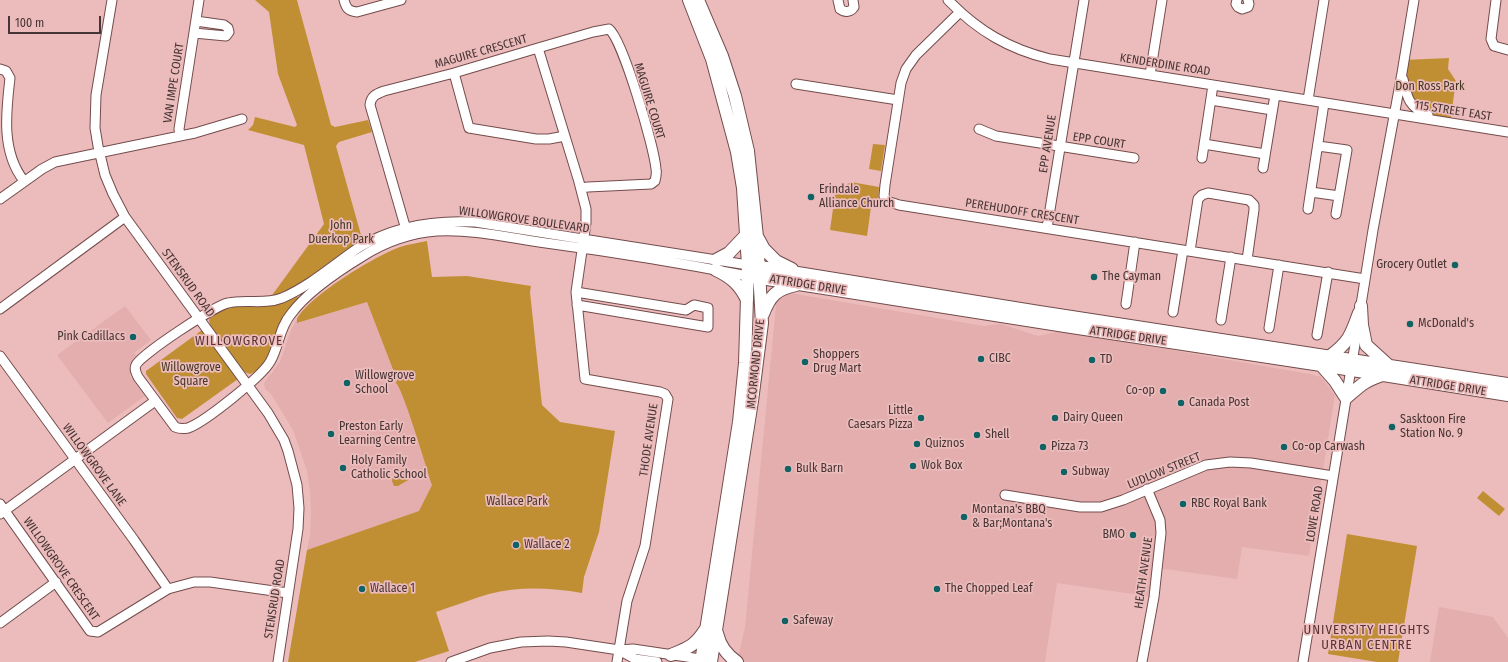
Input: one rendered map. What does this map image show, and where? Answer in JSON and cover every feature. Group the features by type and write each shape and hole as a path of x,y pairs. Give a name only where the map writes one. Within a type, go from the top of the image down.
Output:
{"main road":[{"name":"MCORMOND DRIVE","path":"689,0 712,60 737,152 752,236"},
{"name":"MCORMOND DRIVE","path":"698,0 722,56 735,96 748,151 753,272 762,323 752,401 738,488 711,629"},
{"path":"748,304 743,292 734,280 716,265 725,256 752,236 776,261 789,267 796,273"},
{"name":"MCORMOND DRIVE","path":"708,661 731,470 739,422 745,363 748,304 753,272"},
{"name":"ATTRIDGE DRIVE","path":"753,272 796,273 1034,312 1330,356 1351,364"},
{"name":"ATTRIDGE DRIVE","path":"753,272 801,284 1073,328 1321,364 1351,364 1508,395"},
{"path":"762,323 763,314 768,301 776,293 788,286 801,284"},
{"path":"1330,356 1342,348 1350,337 1361,306"},
{"path":"1321,364 1335,381 1346,398 1361,384 1385,370 1366,345 1362,325 1361,306"},
{"name":"ATTRIDGE DRIVE","path":"1385,370 1508,384"},
{"path":"731,470 738,488"},
{"path":"671,655 694,644 711,629 723,648 737,662"}],"street":[{"name":"STENSRUD ROAD","path":"112,0 95,106 95,128 99,153 108,184 125,218 268,413 284,440 295,473 299,520 278,662"},
{"name":"VAN IMPE COURT","path":"0,199 24,181 55,162 180,136 179,129 199,0"},
{"path":"344,0 345,6 349,11 356,12 401,0"},
{"path":"838,0 840,9 848,12 854,7 853,0"},
{"name":"KENDERDINE ROAD","path":"948,0 986,33 1028,54 1073,64 1395,114"},
{"name":"EPP AVENUE","path":"1047,228 1084,0"},
{"path":"1150,75 1162,0"},
{"path":"1237,0 1236,4 1238,8 1242,9 1248,7 1248,0"},
{"path":"1308,100 1324,0"},
{"path":"1351,364 1414,0"},
{"path":"1496,0 1491,39 1494,46 1508,50"},
{"name":"PEREHUDOFF CRESCENT","path":"960,12 916,55 906,69 898,100 884,192 887,201 899,205 1279,264 1365,279"},
{"path":"194,33 222,37 226,36 229,32 228,28 224,25 196,21"},
{"name":"MAGUIRE COURT","path":"538,48 593,32 609,29 622,54 642,111 656,169 655,181 651,184 581,188"},
{"name":"MAGUIRE CRESCENT","path":"407,232 370,105 374,95 538,48 581,188 586,209 583,244"},
{"path":"0,69 6,71 10,78 6,126 12,160 18,173 24,181"},
{"path":"454,73 469,128 536,139 549,140 565,136"},
{"path":"1402,73 1407,98 1414,107 1417,110 1442,122"},
{"path":"796,84 898,100"},
{"path":"1202,158 1213,85"},
{"path":"1263,168 1275,95"},
{"path":"1211,100 1272,110"},
{"path":"1308,209 1324,103"},
{"name":"115 STREET EAST","path":"1395,114 1508,132"},
{"path":"180,136 242,119"},
{"name":"EPP COURT","path":"979,129 996,136 1134,158"},
{"path":"1204,144 1266,154"},
{"path":"1318,146 1347,150 1336,214"},
{"path":"1311,192 1339,196"},
{"path":"1173,312 1198,199 1202,195 1208,193 1249,200 1254,204 1247,260"},
{"path":"0,310 125,218"},
{"name":"WILLOWGROVE BOULEVARD","path":"248,385 266,368 274,356 285,323 302,301 340,271 363,256 407,232"},
{"name":"WILLOWGROVE BOULEVARD","path":"199,318 217,307 228,303 269,301 285,296 303,287 360,247 379,238 407,232 459,232 583,244 753,272"},
{"path":"1126,304 1135,242"},
{"name":"THODE AVENUE","path":"583,244 576,292 585,379 660,392 665,394 668,400 645,546 627,601 619,650"},
{"path":"1221,320 1231,257"},
{"path":"1269,328 1279,264"},
{"path":"1317,335 1328,272"},
{"path":"576,292 686,310 694,306 708,308 708,327 577,305"},
{"path":"199,318 191,322 145,355 136,364 135,370 138,377 175,427 184,429 208,416 248,385"},
{"name":"WILLOWGROVE LANE","path":"0,356 168,589"},
{"name":"LOWE ROAD","path":"1303,662 1351,364"},
{"path":"1,509 155,400"},
{"name":"LUDLOW STREET","path":"1005,495 1080,507 1102,507 1123,500 1206,465 1230,462 1251,463 1333,476"},
{"name":"HEATH AVENUE","path":"1142,662 1154,597 1161,533 1160,520 1147,489"},
{"name":"WILLOWGROVE CRESCENT","path":"1,509 90,630 94,632 98,632 168,589 194,582 210,582 288,593"},
{"path":"0,623 56,582"},
{"path":"451,662 490,648 534,641 566,642 619,650 633,649 708,661"},
{"path":"617,662 619,650"},
{"path":"619,650 635,659 657,662"}],"shaded area":[{"path":"790,293 984,326 1001,324 1038,336 1061,331 1321,377 1335,395 1309,556 1242,547 1237,579 1158,568 1154,597 1057,583 1045,662 737,662 745,627 777,295"},
{"path":"367,302 404,399 432,485 420,511 307,550 310,535 311,511 307,471 293,430 271,394 265,389 264,383 280,362 291,330 297,319 298,323"},
{"path":"125,306 151,340 134,353 137,357 130,376 145,396 108,423 57,355"},
{"path":"1439,607 1493,617 1508,638 1508,662 1430,662"}],"green space":[{"name":"John Duerkop Park","path":"255,0 297,0 331,125 335,127 368,120 372,132 339,142 336,146 363,242 305,282 282,294 270,298 324,224 304,145 248,130 253,125 255,117 295,127 297,125 278,74 269,12"},
{"name":"Don Ross Park","path":"1449,58 1448,69 1456,81 1450,123 1417,110 1407,98 1404,60"},
{"path":"873,144 885,145 881,171 869,169"},
{"path":"851,182 879,187 878,203 871,207 867,236 830,230 833,209 836,209 837,203 833,202 835,194 829,193 830,188 839,189"},
{"name":"Wallace Park","path":"427,241 432,277 467,276 531,286 530,292 542,405 560,422 615,431 599,532 584,577 582,593 547,589 501,591 436,612 449,651 415,662 288,662 307,550 419,511 432,485 404,399 396,383 397,380 367,302 297,323 297,319 315,299 328,288 375,259 400,247"},
{"path":"295,296 299,298 298,301 271,353 257,370 250,374 244,372 210,325 210,318 225,308"},
{"name":"Willowgrove Square","path":"202,330 238,379 182,419 177,418 146,374 146,371"},
{"path":"407,468 410,473 410,479 398,486 394,486 392,481 393,475 395,475 399,470"},
{"path":"1483,491 1505,509 1499,516 1477,498"},
{"path":"1347,534 1417,546 1398,662 1377,662 1328,654"}],"place":[{"name":"Erindale Alliance Church","path":"811,197"},
{"name":"Grocery Outlet","path":"1455,265"},
{"name":"The Cayman","path":"1094,277"},
{"name":"McDonald's","path":"1410,324"},
{"name":"Pink Cadillacs","path":"133,337"},
{"name":"CIBC","path":"981,359"},
{"name":"TD","path":"1092,360"},
{"name":"Shoppers Drug Mart","path":"805,362"},
{"name":"Willowgrove School","path":"347,383"},
{"name":"Co-op","path":"1163,391"},
{"name":"Canada Post","path":"1181,403"},
{"name":"Little Caesars Pizza","path":"921,418"},
{"name":"Dairy Queen","path":"1055,418"},
{"name":"Sasktoon Fire Station No. 9","path":"1392,427"},
{"name":"Preston Early Learning Centre","path":"331,434"},
{"name":"Shell","path":"977,435"},
{"name":"Quiznos","path":"917,444"},
{"name":"Pizza 73","path":"1043,447"},
{"name":"Co-op Carwash","path":"1284,447"},
{"name":"Wok Box","path":"913,466"},
{"name":"Holy Family Catholic School","path":"343,468"},
{"name":"Bulk Barn","path":"788,469"},
{"name":"Subway","path":"1064,472"},
{"name":"RBC Royal Bank","path":"1183,504"},
{"name":"Montana's BBQ & Bar;Montana's","path":"964,517"},
{"name":"BMO","path":"1133,535"},
{"name":"Wallace 2","path":"516,545"},
{"name":"Wallace 1","path":"362,589"},
{"name":"The Chopped Leaf","path":"937,589"},
{"name":"Safeway","path":"785,621"}],"district":[{"name":"WILLOWGROVE","path":"239,341"},
{"name":"UNIVERSITY HEIGHTS URBAN CENTRE","path":"1367,638"}]}
